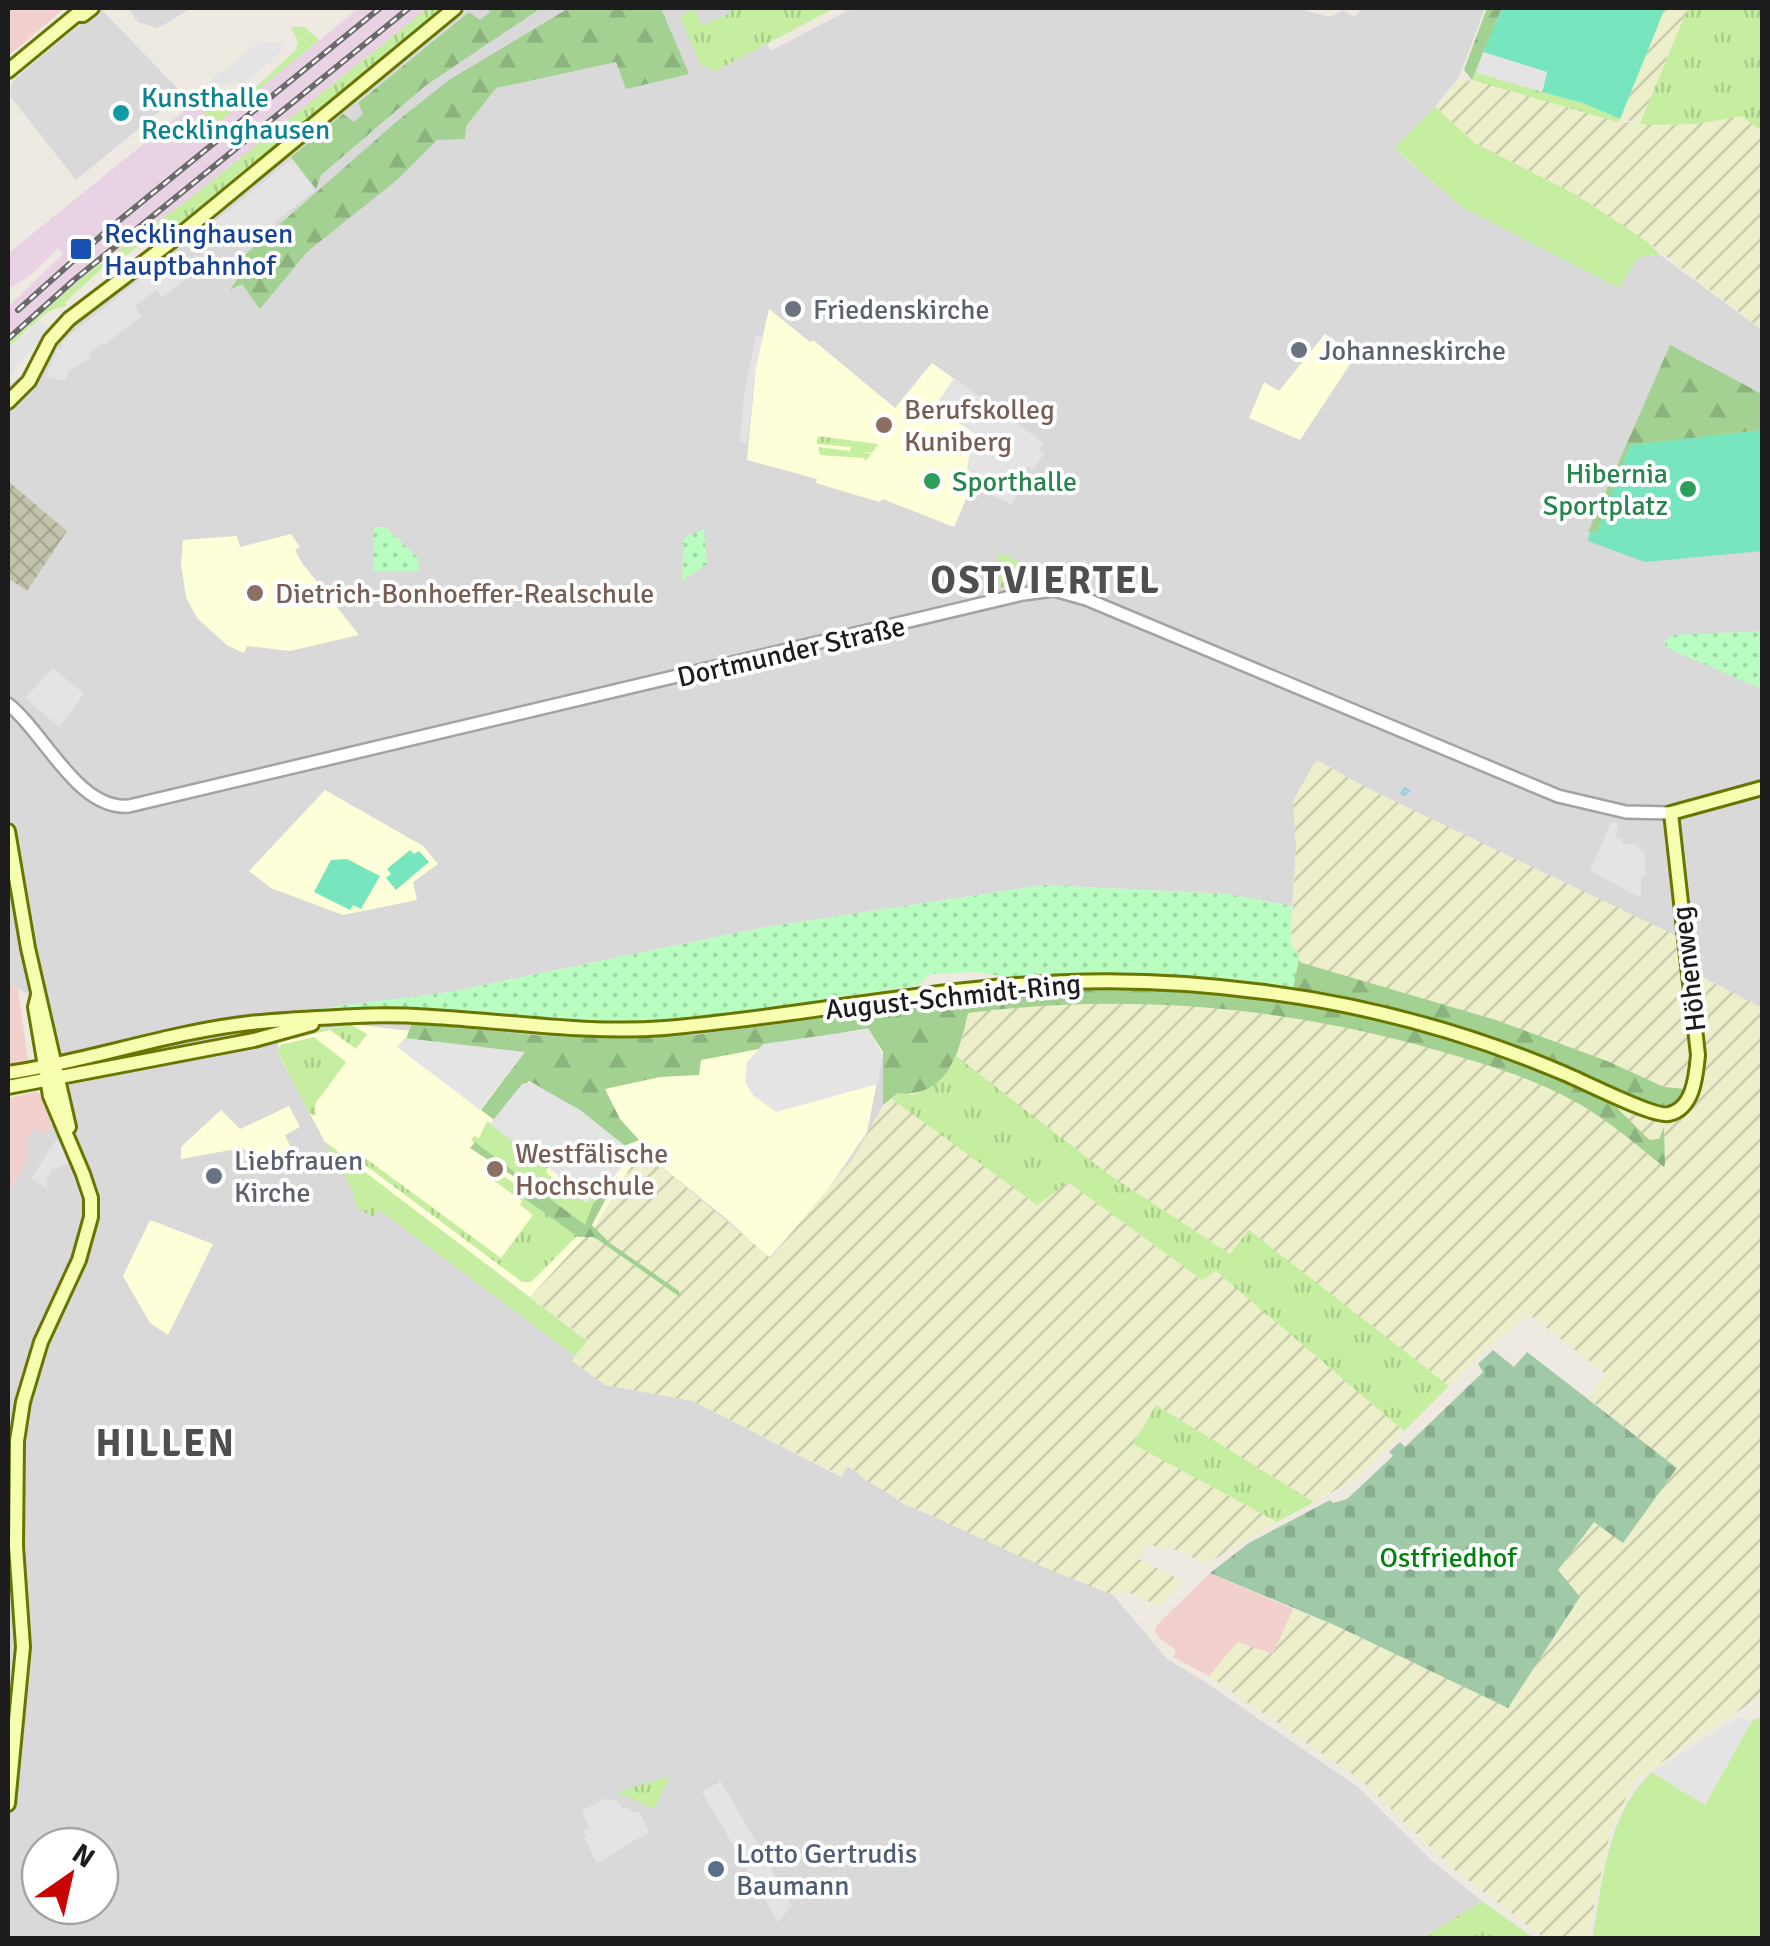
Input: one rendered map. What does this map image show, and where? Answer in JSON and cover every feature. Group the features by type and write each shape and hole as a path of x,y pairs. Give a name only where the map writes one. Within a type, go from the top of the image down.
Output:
{"main road":[{"path":"8,88 8,75 78,11 83,15 92,8"},
{"path":"8,402 29,381 50,340 70,318 181,234 455,8"},
{"name":"Dortmunder Straße","path":"1671,813 1762,788"},
{"name":"Höhenweg","path":"1668,1114 1688,1100 1698,1054 1671,813"},
{"path":"8,831 38,995 35,1007 51,1073 91,1198 89,1229 41,1342 23,1402 17,1441 16,1530 23,1647 8,1804"},
{"name":"August-Schmidt-Ring","path":"51,1073 254,1040 338,1017 538,1028 657,1028 726,1023 1018,984 1113,982 1264,992 1407,1020 1535,1061 1661,1115 1668,1114"},
{"path":"8,1073 51,1073"},
{"path":"8,1087 51,1073"}],"street":[{"name":"Dortmunder Straße","path":"8,704 86,790 104,804 129,806 1023,594 1054,590 1144,622 1558,796 1626,812 1671,813"}],"shaded area":[{"path":"8,8 65,8 8,56"},
{"path":"100,8 182,93 76,180 10,96 13,80"},
{"path":"128,8 192,8 158,28 138,22"},
{"path":"359,8 428,8 189,199 93,268 8,344 8,307 63,254 58,248 31,275 12,287 8,282 8,249 10,252 194,103 220,121"},
{"path":"442,8 751,8 770,51 853,8 1297,8 1330,17 1343,10 1355,17 1362,8 1485,8 1459,77 1394,149 1462,207 1619,287 1638,257 1660,255 1762,330 1762,1008 1681,966 1678,937 1369,789 1317,760 1293,801 1296,845 1292,906 1229,894 1044,885 765,927 450,992 307,1013 384,1009 621,1023 735,1014 862,994 883,1052 884,1104 855,1158 771,1259 602,1212 530,1297 391,1192 378,1209 575,1356 572,1360 605,1385 693,1401 841,1477 847,1466 904,1504 1113,1595 1167,1659 1358,1787 1431,1860 1482,1901 1422,1938 8,1938 8,1192 28,1160 28,1137 34,1128 46,1135 64,1108 30,995 8,983 8,387 21,375 43,336 66,311 184,220"},
{"path":"1665,8 1688,8 1640,123 1620,119"},
{"path":"259,42 286,43 243,85 206,84"},
{"path":"1483,52 1547,73 1542,92 1476,72"},
{"path":"1460,79 1494,85 1618,122 1676,125 1741,116 1762,132 1762,330 1649,243 1575,194 1476,144 1435,107"},
{"path":"292,159 315,190 246,246 233,232 226,238 222,234 203,249 198,243 203,239 200,233"},
{"path":"201,263 162,298 156,290 135,306 142,316 102,343 89,354 91,358 69,371 65,381 46,377 54,356 59,357 55,351 63,346 61,342 151,271 167,265"},
{"name":"Berufskolleg Kuniberg","path":"769,309 895,408 932,363 1043,443 1038,449 1044,453 1033,469 1028,466 1018,480 1023,484 1011,504 972,485 954,527 883,499 879,502 816,483 817,479 747,460 756,367"},
{"path":"38,320 49,328 8,379 8,349"},
{"path":"1325,334 1356,355 1300,440 1249,418 1264,382 1279,391"},
{"path":"756,335 763,337 747,443 740,442 744,394"},
{"path":"954,378 1043,443 1038,449 1044,453 1033,469 1028,466 1018,480 1023,484 1011,504 973,485 964,486 970,451 979,437 935,406"},
{"path":"8,481 67,531 27,591 8,578"},
{"name":"Dietrich-Bonhoeffer-Realschule","path":"291,534 300,547 295,550 302,563 359,635 290,651 247,646 244,653 228,646 197,618 186,597 181,564 183,540 237,536 240,547"},
{"path":"53,668 84,694 59,727 25,698"},
{"path":"1316,760 1679,937 1681,966 1762,1008 1762,1695 1634,1781 1611,1829 1587,1938 1544,1938 1452,1868 1362,1781 1209,1676 1238,1642 1273,1654 1293,1609 1339,1627 1580,1598 1557,1571 1594,1522 1623,1542 1677,1468 1588,1398 1606,1374 1530,1315 1488,1347 1356,1479 1314,1502 1155,1405 1133,1444 1277,1522 1206,1564 1178,1550 1147,1545 1139,1559 1184,1582 1159,1606 1124,1590 1113,1595 1048,1569 904,1503 848,1465 842,1476 693,1401 605,1385 572,1361 587,1340 530,1297 596,1225 641,1150 771,1258 854,1157 883,1105 961,1045 968,1013 1029,1005 1116,1003 1191,1005 1289,1017 1300,955 1291,946 1296,845 1293,801"},
{"path":"325,790 423,846 438,864 413,882 417,900 343,915 271,888 249,871"},
{"path":"1611,822 1618,823 1616,838 1644,851 1646,875 1641,876 1641,898 1590,871"},
{"path":"8,983 18,989 28,1061 8,1064"},
{"path":"350,1024 619,1055 868,1029 883,1052 867,1132 824,1195 769,1258 641,1150 596,1225 530,1297 325,1142 279,1055 278,1040"},
{"path":"868,1029 882,1053 878,1084 776,1112 753,1095 745,1082 747,1062 763,1044"},
{"path":"405,1038 525,1052 480,1110 397,1047"},
{"path":"531,1082 580,1110 633,1152 597,1199 590,1198 588,1203 490,1124 522,1084"},
{"path":"36,1092 52,1126 46,1135 34,1129 28,1137 28,1160 8,1192 8,1098"},
{"path":"289,1106 300,1127 285,1135 290,1146 278,1162 261,1171 252,1154 242,1148 181,1159 181,1147 221,1110 240,1129"},
{"path":"56,1140 62,1142 68,1164 51,1170 46,1181 48,1189 31,1178"},
{"path":"150,1220 213,1244 168,1335 150,1323 123,1276"},
{"path":"1210,1573 1293,1609 1273,1655 1238,1642 1209,1676 1173,1657 1176,1650 1159,1638 1155,1632 1157,1625"},
{"path":"1739,1717 1751,1722 1705,1805 1652,1772"},
{"path":"721,1781 792,1905 778,1922 702,1792"},
{"path":"605,1798 608,1802 619,1802 623,1809 639,1812 649,1832 597,1863 584,1838 587,1836 583,1831 589,1828 582,1811"}],"green space":[{"path":"428,8 442,8 152,245 147,239 116,263 110,256 189,199"},
{"path":"487,8 541,8 425,86 321,175 316,189 291,157 343,114 354,122 363,114 358,103 469,12 480,20 490,12"},
{"path":"569,8 661,8 689,74 626,89 616,62 496,88 466,126 465,139 437,140 397,180 307,252 260,309 242,284 230,290 240,275 238,261 396,122 449,80"},
{"path":"729,8 835,8 715,71 700,64 680,16 695,9 702,25 731,13"},
{"path":"1487,8 1502,8 1472,80 1464,70"},
{"path":"1502,8 1665,8 1620,119 1583,103 1542,92 1547,72 1483,52"},
{"path":"1688,8 1762,8 1762,131 1741,116 1698,124 1640,123"},
{"path":"291,27 305,27 319,40 220,121 217,118 211,122 202,110 207,106 205,96 217,105 213,109 225,102 219,97 249,93 295,51 298,42"},
{"path":"1475,72 1583,103 1620,119 1618,122 1472,80"},
{"path":"1435,107 1476,144 1575,194 1649,243 1660,255 1638,257 1619,288 1462,207 1394,148"},
{"path":"104,260 107,264 65,302 67,306 44,315 8,349 16,334"},
{"path":"1670,345 1762,394 1762,430 1631,445 1597,533 1588,532"},
{"name":"Hibernia Sportplatz","path":"1762,430 1762,551 1645,562 1588,541 1590,532 1597,533 1630,445"},
{"path":"818,436 878,444 872,453 859,451 871,454 866,461 820,455 818,447 850,451 851,447 817,444"},
{"path":"374,527 386,527 418,558 419,571 373,571"},
{"path":"704,529 707,564 682,581 684,538"},
{"path":"997,552 1051,575 1052,577 1001,588"},
{"path":"1762,631 1762,689 1667,648 1664,642 1671,635"},
{"path":"410,850 414,854 419,851 429,862 396,890 386,878 391,874 387,869"},
{"path":"347,859 380,876 361,909 353,905 350,910 314,892 331,860"},
{"path":"1044,885 1229,894 1292,906 1291,945 1300,955 1293,989 1230,981 1116,975 1010,977 974,972 930,974 919,985 735,1014 622,1023 384,1009 306,1013 450,992 765,927"},
{"path":"1279,946 1302,963 1496,1020 1607,1061 1664,1087 1687,1089 1674,1105 1658,1106 1584,1074 1452,1026 1293,989 1230,981 1116,975 1010,977"},
{"path":"1094,988 1197,994 1299,1006 1449,1039 1580,1085 1611,1103 1650,1140 1659,1139 1664,1127 1665,1164 1664,1167 1584,1107 1505,1071 1378,1035 1204,1007 1086,1004 968,1013 955,1057 940,1080 915,1093 898,1093 883,1105 883,1052 868,1028 701,1060 699,1075 660,1077 605,1089 620,1119 639,1140 619,1148 578,1111 529,1081 497,1122 481,1110 524,1053 406,1039 412,1023 544,1036 695,1035 982,997"},
{"path":"350,1024 367,1034 356,1049 330,1030 275,1040"},
{"path":"314,1037 346,1062 315,1104 316,1116 309,1113 278,1052 280,1045"},
{"path":"956,1056 1108,1174 1230,1254 1249,1230 1449,1386 1404,1431 1216,1271 1202,1280 1068,1182 1037,1205 892,1099 898,1093 914,1095 951,1067"},
{"path":"487,1121 548,1167 546,1173 587,1203 590,1198 597,1200 585,1226 471,1140 474,1136 479,1138"},
{"path":"325,1142 391,1192 374,1217 357,1208 352,1189"},
{"path":"475,1142 585,1225 593,1204 618,1176 592,1225 610,1243 679,1291 680,1297 594,1237 578,1237 513,1190 519,1180 470,1148"},
{"path":"361,1155 501,1258 533,1215 520,1205 522,1201 493,1180 498,1172 516,1185 514,1190 577,1236 531,1282 522,1282 357,1159"},
{"path":"391,1192 587,1341 575,1356 378,1209"},
{"name":"Ostfriedhof","path":"1493,1350 1514,1367 1527,1352 1677,1468 1623,1543 1594,1522 1558,1570 1580,1597 1508,1708 1339,1627 1210,1573 1249,1543 1330,1500 1333,1503 1347,1499 1393,1456 1389,1452 1400,1442 1405,1447 1483,1372 1478,1364"},
{"path":"1156,1405 1314,1502 1277,1522 1133,1444"},
{"path":"1762,1713 1762,1938 1592,1938 1609,1849 1637,1788 1652,1772 1705,1805 1753,1719"},
{"path":"670,1776 654,1809 617,1792"},
{"path":"1482,1901 1534,1938 1422,1938"}],"waterway":[{"path":"1405,788 1409,791 1404,795 1402,793 1405,788"}],"railway":[{"path":"18,310 111,227 380,8"},
{"path":"8,339 74,280 409,8"}],"place":[{"name":"Kunsthalle Recklinghausen","path":"121,113"},
{"name":"Recklinghausen Hauptbahnhof","path":"81,249"},
{"name":"Friedenskirche","path":"793,309"},
{"name":"Johanneskirche","path":"1299,350"},
{"name":"Berufskolleg Kuniberg","path":"884,425"},
{"name":"Sporthalle","path":"932,481"},
{"name":"Hibernia Sportplatz","path":"1688,489"},
{"name":"Dietrich-Bonhoeffer-Realschule","path":"255,593"},
{"name":"Westfälische Hochschule","path":"495,1169"},
{"name":"Liebfrauen Kirche","path":"214,1176"},
{"name":"Lotto Gertrudis Baumann","path":"716,1869"}],"district":[{"name":"OSTVIERTEL","path":"1046,580"},
{"name":"HILLEN","path":"166,1443"}]}
